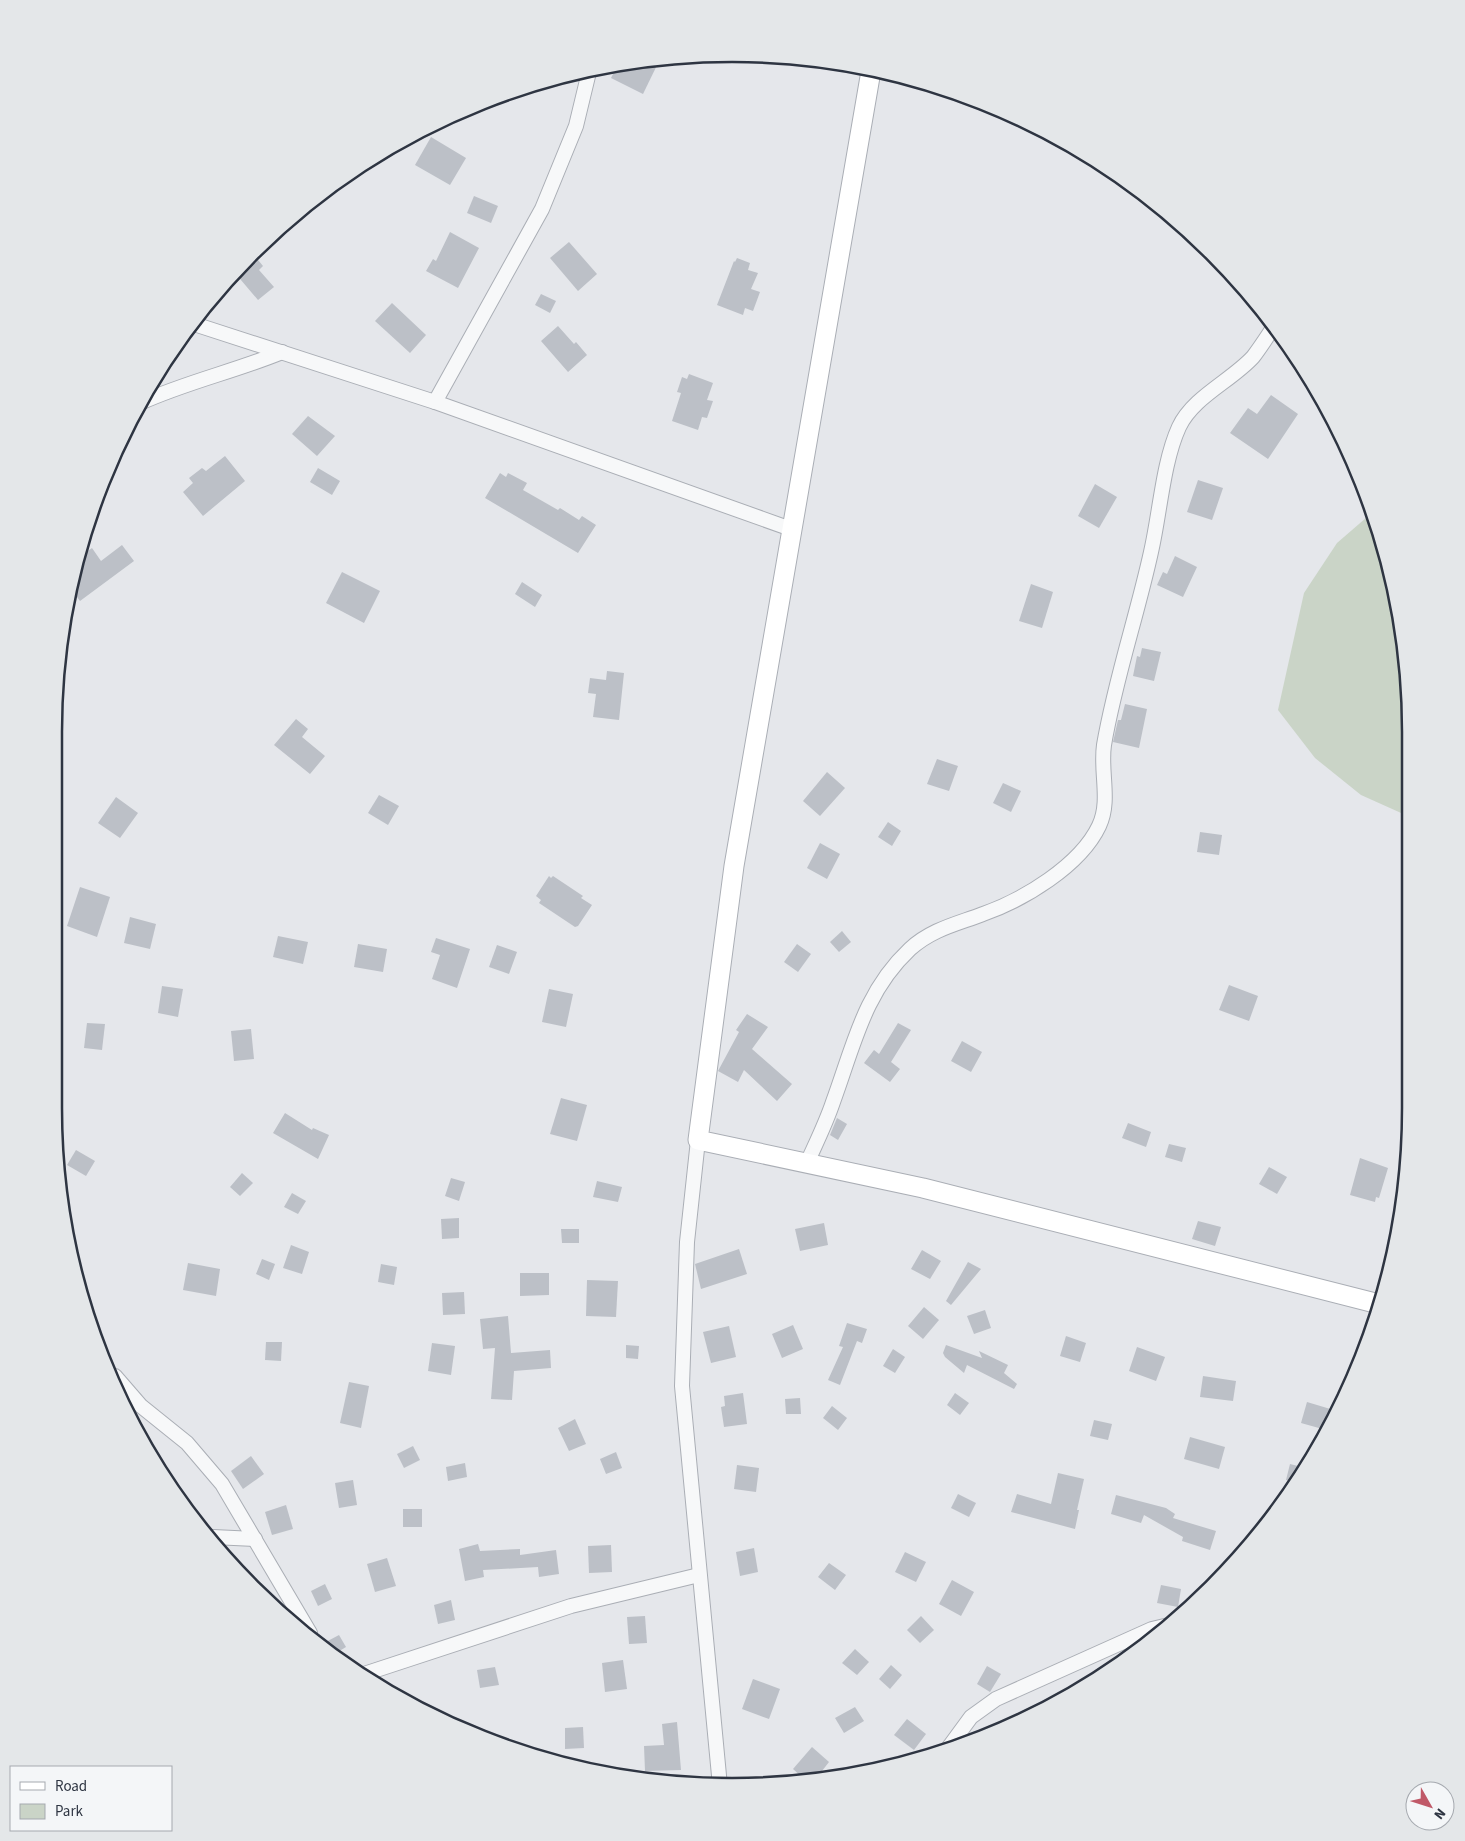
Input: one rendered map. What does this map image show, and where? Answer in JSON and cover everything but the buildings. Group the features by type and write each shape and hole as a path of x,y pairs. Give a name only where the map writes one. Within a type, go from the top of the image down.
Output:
{"street":[{"path":"719,1778 682,1386 687,1242 698,1140 734,866 870,77"},
{"path":"435,402 542,209 576,126 587,78"},
{"path":"200,326 435,402 791,530"},
{"path":"807,1163 832,1104 869,1001 885,976 911,948 935,930 985,913 1029,894 1061,870 1086,846 1100,825 1105,801 1104,748 1118,680 1152,551 1172,445 1181,423 1197,405 1252,358 1270,333"},
{"path":"152,398 168,390 244,368 282,352"},
{"path":"698,1140 923,1188 1374,1303"},
{"path":"124,1386 140,1406 187,1443 222,1484 304,1623"},
{"path":"219,1537 255,1539"},
{"path":"370,1672 571,1606 699,1576"},
{"path":"954,1741 971,1717 996,1699 1154,1629"}],"green space":[{"path":"1367,517 1380,559 1397,645 1401,689 1402,813 1361,795 1315,758 1278,710 1304,593 1337,543"}]}
